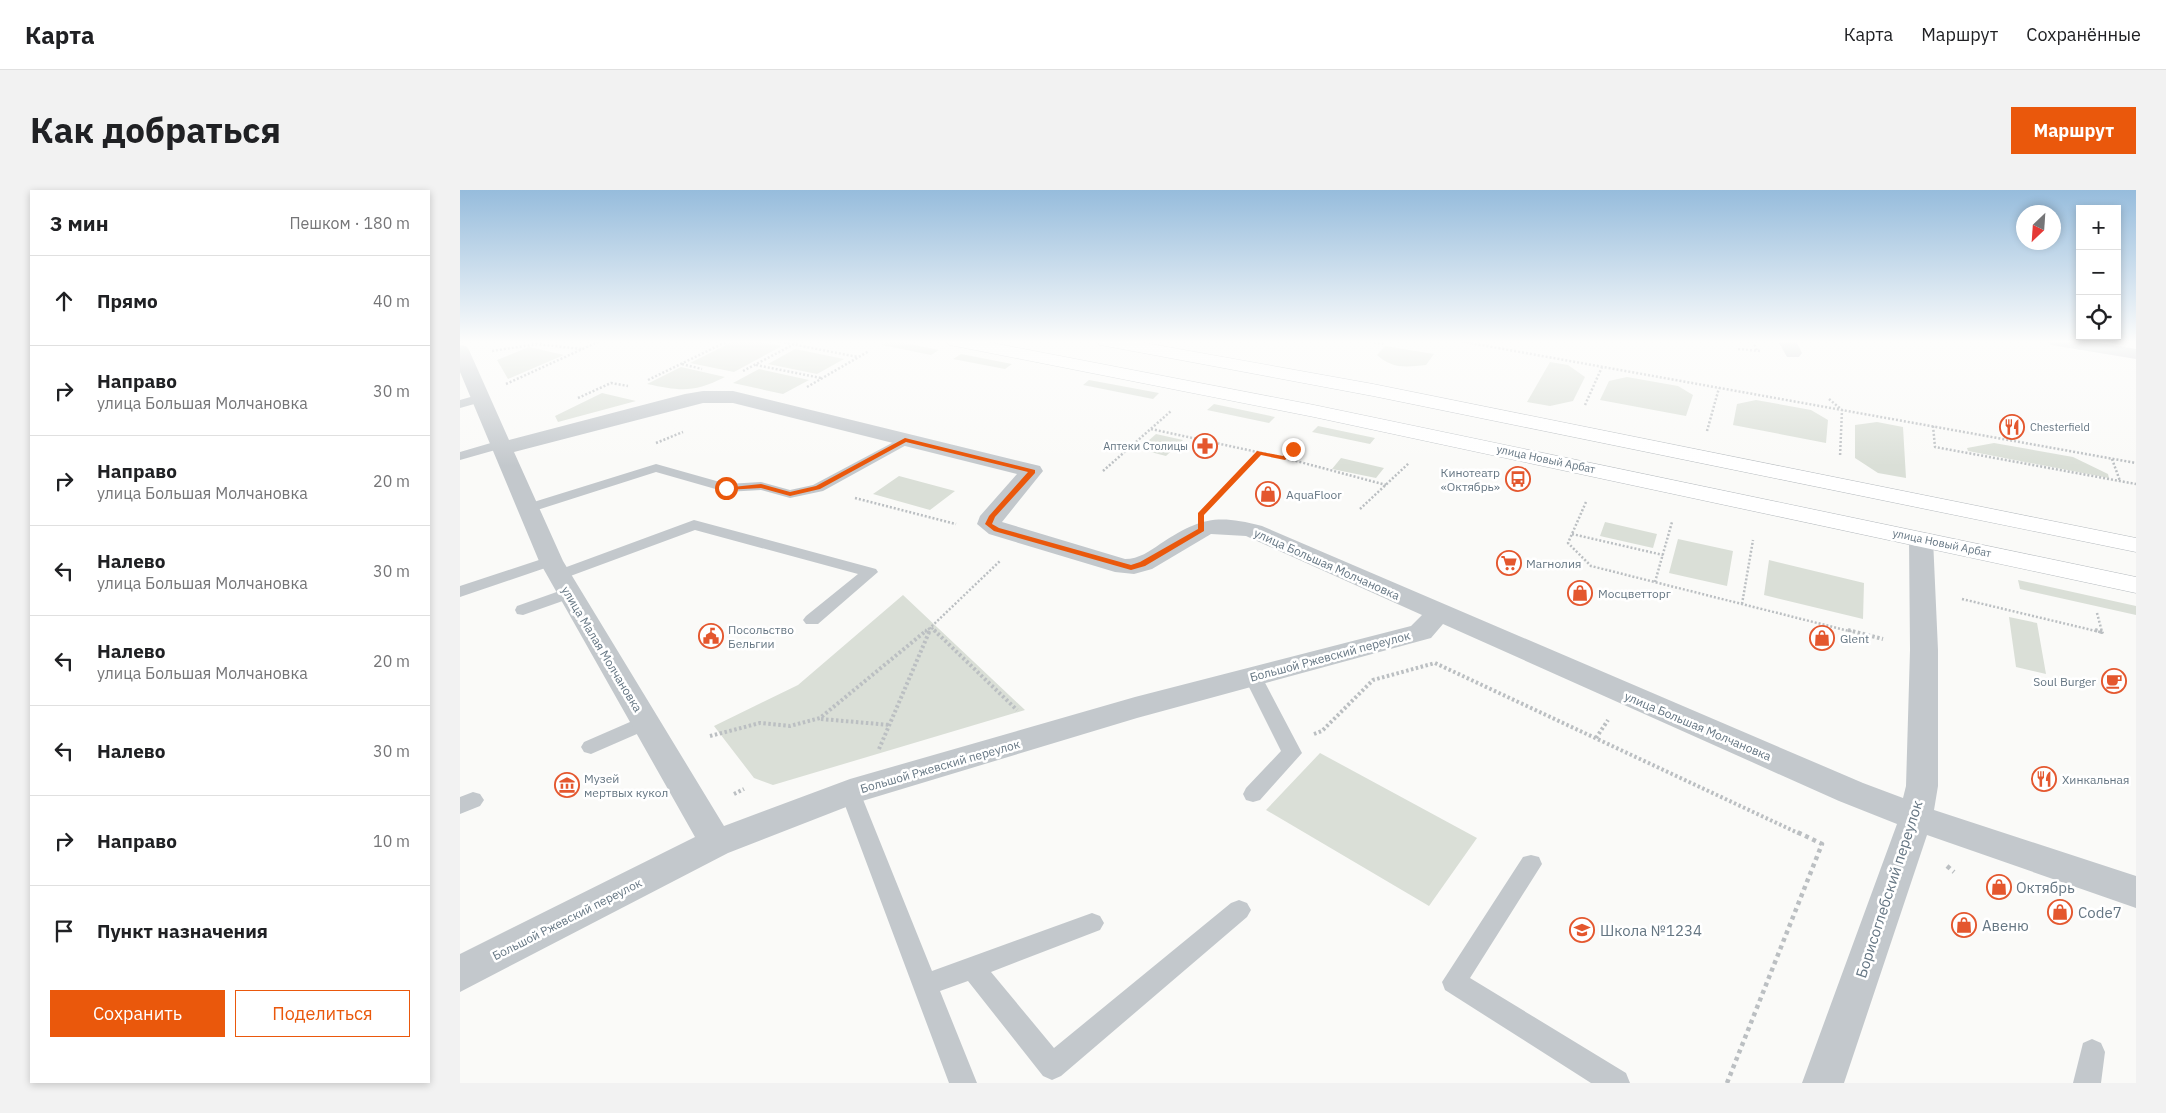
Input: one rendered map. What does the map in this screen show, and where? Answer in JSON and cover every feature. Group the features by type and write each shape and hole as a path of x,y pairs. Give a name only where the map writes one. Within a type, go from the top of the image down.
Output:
{"main road":[{"name":"улица Новый Арбат","path":"1169,383 1314,411 2136,585"},
{"path":"1329,383 2136,545"}],"street":[{"path":"474,383 502,446"},
{"name":"улица Большая Молчановка","path":"502,446 685,400 720,396 733,397 1032,471 989,520 988,524 997,529 1131,568 1143,564 1202,530 1231,526 1254,531 1851,792 1916,817 2136,892"},
{"name":"улица Малая Молчановка","path":"502,446 560,576 716,843"},
{"name":"Борисоглебский переулок","path":"1823,1083 1916,817 1922,776 1924,650 1920,538"},
{"name":"Большой Ржевский переулок","path":"460,974 716,843 850,792 1135,708 1421,632 1438,613"}],"lane":[{"path":"460,404 481,398"},
{"path":"529,508 656,468 726,488 761,486 790,494 818,488 905,440"},
{"path":"460,456 502,446"},
{"path":"460,592 560,576 694,525 870,572 812,620"},
{"path":"523,610 560,576"},
{"path":"1253,677 1292,754 1253,794"},
{"path":"591,747 646,722"},
{"path":"850,792 963,1083"},
{"path":"1531,864 1454,982 1616,1083"},
{"path":"973,968 1052,1067 1239,910"},
{"path":"925,985 1092,924"},
{"path":"2087,1083 2092,1052"}],"path":[{"path":"502,386 509,383"},
{"path":"577,399 611,383 633,388"},
{"path":"804,388 813,383"},
{"path":"1593,409 1584,407 1595,383"},
{"path":"1689,383 2136,463"},
{"path":"1707,431 1719,388"},
{"path":"1829,399 1842,410"},
{"path":"1840,457 1842,410"},
{"path":"1103,471 1171,412"},
{"path":"1933,426 1935,446 2136,484"},
{"path":"1152,428 1285,458 1386,485"},
{"path":"1698,429 1715,432"},
{"path":"1285,458 1301,440"},
{"path":"1202,530 1201,514 1259,452"},
{"path":"2112,459 2121,481"},
{"path":"1360,509 1409,463"},
{"path":"818,488 956,524"},
{"path":"1586,502 1568,543 1591,566 1883,639"},
{"path":"1655,582 1672,522"},
{"path":"1572,534 1663,555"},
{"path":"1742,604 1753,540"},
{"path":"820,718 931,627 1005,556"},
{"path":"1962,599 2102,632 2097,613"},
{"path":"931,627 1024,716"},
{"path":"878,752 931,627"},
{"path":"1286,742 1322,731 1373,680 1435,663 1822,844 1728,1083"},
{"path":"1596,738 1611,716"},
{"path":"710,736 760,723 790,726 820,718 890,725"},
{"path":"734,794 744,789"}],"shaded area":[{"path":"650,383 712,383 687,389 647,384"},
{"path":"734,383 804,383 783,394"},
{"path":"1086,383 1103,383 1159,393 1153,399 1083,385"},
{"path":"1538,383 1582,383 1573,401 1550,406 1527,402"},
{"path":"1608,383 1659,383 1678,386 1693,395 1686,416 1600,400"},
{"path":"602,393 636,401 558,422 555,416"},
{"path":"1756,400 1811,410 1828,420 1826,443 1733,425 1737,404"},
{"path":"1214,404 1275,417 1269,423 1207,410"},
{"path":"1877,422 1903,427 1906,478 1878,473 1855,458 1855,425"},
{"path":"1318,426 1375,438 1370,444 1312,432"},
{"path":"1156,434 1183,440 1166,456 1139,449"},
{"path":"1994,443 2073,457 2108,474 2109,478 1968,451 1967,448"},
{"path":"1341,458 1384,468 1376,478 1332,469"},
{"path":"899,476 955,491 930,510 873,494"},
{"path":"1605,522 1657,534 1653,548 1600,536"},
{"path":"1678,539 1733,551 1727,586 1669,573"},
{"path":"1769,560 1864,583 1863,619 1764,595"},
{"path":"2018,580 2136,606 2136,615 2020,589"},
{"path":"903,595 1025,710 773,785 754,778 714,726 798,685"},
{"path":"2009,617 2037,623 2046,674 2016,667"},
{"path":"1320,753 1477,838 1429,906 1266,810"}],"place":[{"name":"Chesterfield","path":"2012,427"},
{"name":"Аптеки Столицы","path":"1205,446"},
{"name":"Кинотеатр «Октябрь»","path":"1518,479"},
{"name":"AquaFloor","path":"1268,494"},
{"name":"Магнолия","path":"1509,563"},
{"name":"Мосцветторг","path":"1580,593"},
{"name":"Посольство Бельгии","path":"711,636"},
{"name":"Glent","path":"1822,638"},
{"name":"Soul Burger","path":"2114,681"},
{"name":"Хинкальная","path":"2044,779"},
{"name":"Музей мертвых кукол","path":"567,785"},
{"name":"Октябрь","path":"1999,887"},
{"name":"Code7","path":"2060,912"},
{"name":"Авеню","path":"1964,925"},
{"name":"Школа №1234","path":"1582,930"}],"route":[{"path":"726,488 761,486 790,494 818,488 905,440 1032,471 992,516 988,524 997,529 1131,568 1143,564 1202,530 1201,514 1259,452 1285,458 1293,449"}]}
